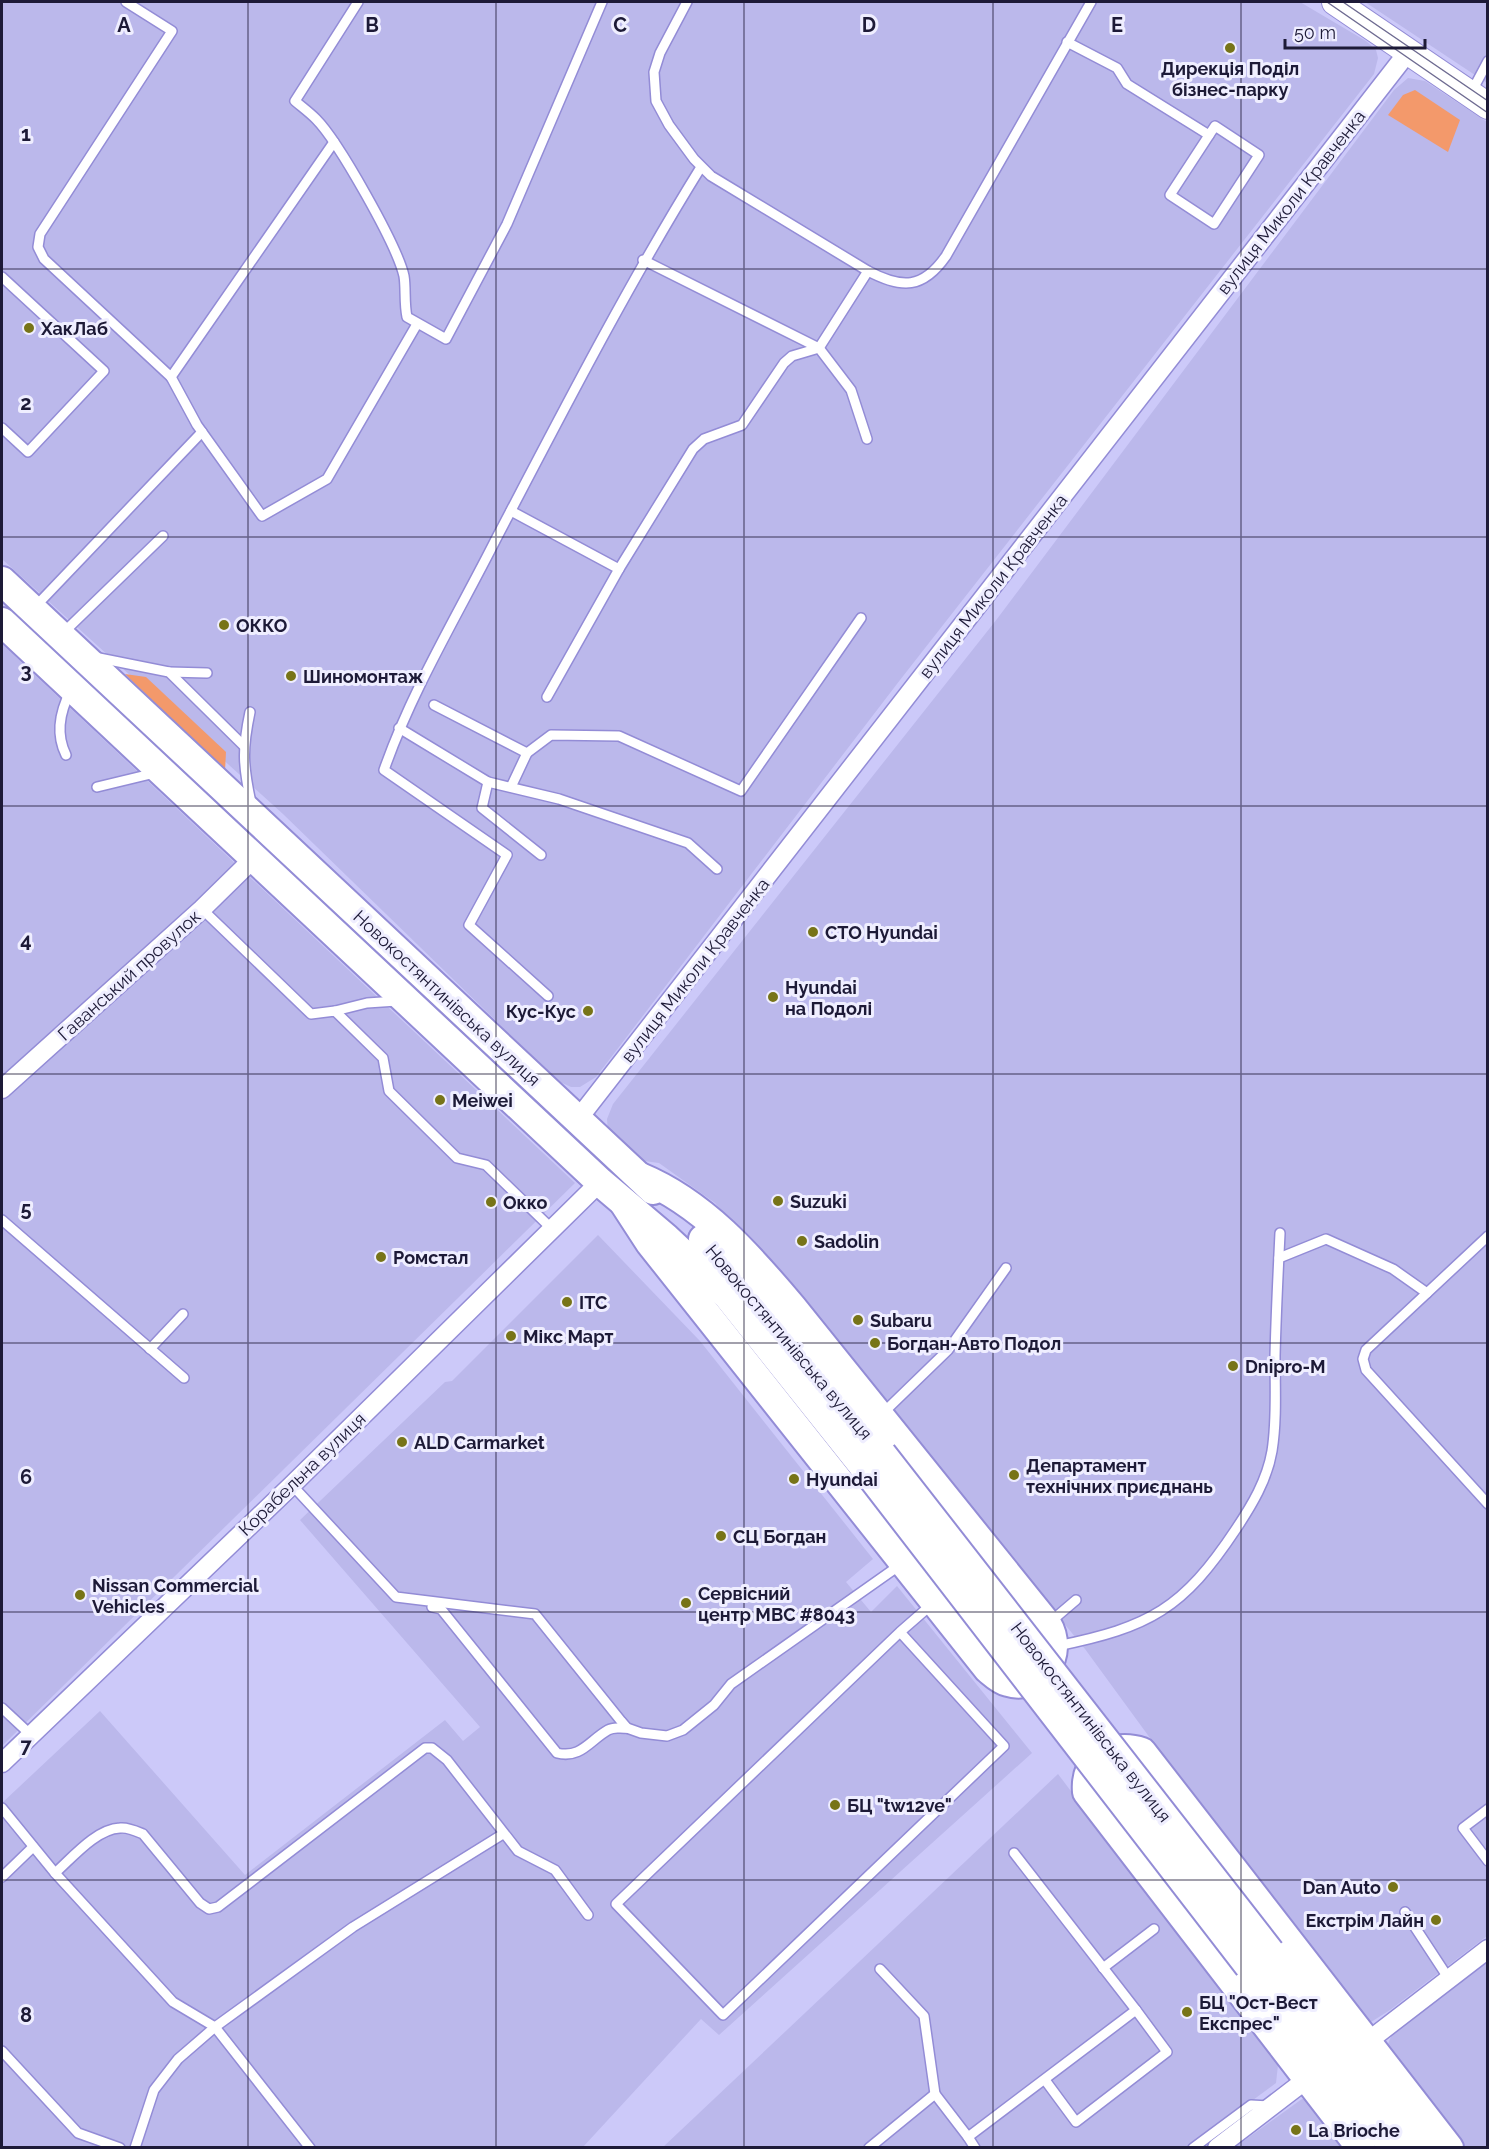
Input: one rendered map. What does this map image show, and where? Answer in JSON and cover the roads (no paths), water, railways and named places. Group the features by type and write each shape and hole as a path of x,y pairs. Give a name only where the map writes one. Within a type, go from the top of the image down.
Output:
{"main road":[{"path":"1335,2 1479,101"},
{"name":"Новокостянтинівська вулиця","path":"2,581 640,1177 746,1284 873,1460 1259,1959 1394,2148"},
{"name":"Новокостянтинівська вулиця","path":"2,622 600,1182 675,1245 727,1295 873,1460"},
{"path":"624,1203 650,1243 988,1669 1007,1682 1022,1683 1031,1680 1050,1662 1051,1635 760,1269 701,1213 666,1188 640,1177"},
{"path":"1361,2148 1088,1792 1089,1771 1095,1761 1109,1750 1132,1749 1142,1752 1449,2148"},
{"name":"Новокостянтинівська вулиця","path":"1259,1959 1421,2148"}],"street":[{"name":"вулиця Миколи Кравченка","path":"578,1119 1408,52"},
{"name":"Гаванський провулок","path":"2,1089 202,909 254,858"},
{"name":"Корабельна вулиця","path":"2,1763 292,1485 600,1182"},
{"path":"1367,2042 1488,1949"},
{"path":"1217,2148 1307,2079"}],"lane":[{"path":"126,2 172,31 40,234 38,247 44,259 171,377 201,432 262,516 327,479 417,324"},
{"path":"358,2 295,101 317,120 334,142 396,254 404,278 403,298 407,317 446,339 507,224 602,2"},
{"path":"687,2 657,62 654,92 669,125 701,167 723,184 868,271 885,280 908,284 928,276 937,269 1091,2"},
{"path":"1067,42 1117,68 1127,84 1209,135"},
{"path":"1479,101 1488,62"},
{"path":"1215,126 1260,155 1214,224 1170,195 1209,135 1215,126"},
{"path":"171,377 334,142"},
{"path":"548,996 469,925 507,855 384,770 399,728 511,511 643,260 701,167"},
{"path":"643,260 819,348 851,390 867,439"},
{"path":"547,697 619,569 698,443 742,425 784,363 792,356 819,348 868,271"},
{"path":"2,278 104,371 28,452 2,428"},
{"path":"33,610 201,432"},
{"path":"511,511 619,569"},
{"path":"163,536 70,645 169,672 207,673"},
{"path":"511,787 527,753 551,735 619,736 741,791 861,618"},
{"path":"169,672 243,745"},
{"path":"66,755 59,743 61,710 72,688"},
{"path":"434,705 527,753"},
{"path":"250,712 243,745 243,765 254,817"},
{"path":"399,728 488,782 582,806 688,843 717,869"},
{"path":"97,787 162,772"},
{"path":"488,782 482,808 541,855"},
{"path":"202,909 311,1014 367,1003 406,1001"},
{"path":"335,1011 383,1058 388,1091 457,1158 486,1165 551,1228"},
{"path":"2,1220 184,1378"},
{"path":"1051,1635 1100,1637 1154,1616 1169,1607 1206,1572 1251,1505 1265,1475 1274,1437 1280,1233"},
{"path":"1488,1236 1366,1350 1363,1365 1488,1504"},
{"path":"1279,1258 1326,1239 1393,1269 1427,1293"},
{"path":"879,1417 948,1350 1006,1268"},
{"path":"150,1349 183,1314"},
{"path":"292,1485 402,1603 441,1609 557,1753 570,1754 583,1750 607,1730 615,1727 653,1736 667,1736 683,1731 714,1705 731,1684 904,1562"},
{"path":"396,1598 535,1614 627,1728"},
{"path":"1051,1635 1076,1600"},
{"path":"900,1632 1004,1746 723,2015 616,1904 900,1632 936,1601"},
{"path":"2,1707 31,1735"},
{"path":"55,1873 97,1837 120,1828 131,1829 143,1834 200,1903 209,1909 218,1907 425,1748 432,1748 447,1760 518,1851 555,1870 588,1915"},
{"path":"2,1809 55,1873 173,2002 215,2027 310,2148"},
{"path":"1488,1809 1463,1828 1488,1861"},
{"path":"135,2148 154,2090 178,2059 215,2027 353,1927 503,1834"},
{"path":"2,1877 33,1846"},
{"path":"1014,1853 1167,2052 1076,2122 1045,2080"},
{"path":"1405,1912 1449,1979"},
{"path":"1103,1968 1154,1929"},
{"path":"880,1968 924,2016 935,2094 975,2148"},
{"path":"968,2137 1136,2010"},
{"path":"2,2051 78,2133 120,2148"},
{"path":"869,2148 935,2094"},
{"path":"1193,2148 1251,2105 1272,2106"}],"tram line":[{"path":"1327,2 1488,113"},
{"path":"1343,2 1488,101"}],"place":[{"name":"Дирекція Поділ бізнес-парку","path":"1230,48"},
{"name":"ХакЛаб","path":"29,328"},
{"name":"ОККО","path":"224,625"},
{"name":"Шиномонтаж","path":"291,676"},
{"name":"СТО Hyundai","path":"813,932"},
{"name":"Hyundai на Подолі","path":"773,997"},
{"name":"Кус-Кус","path":"588,1011"},
{"name":"Meiwei","path":"440,1100"},
{"name":"Suzuki","path":"778,1201"},
{"name":"Окко","path":"491,1202"},
{"name":"Sadolin","path":"802,1241"},
{"name":"Ромстал","path":"381,1257"},
{"name":"ITC","path":"567,1302"},
{"name":"Subaru","path":"858,1320"},
{"name":"Мікс Март","path":"511,1336"},
{"name":"Богдан-Авто Подол","path":"875,1343"},
{"name":"Dnipro-M","path":"1233,1366"},
{"name":"ALD Carmarket","path":"402,1442"},
{"name":"Департамент технічних приєднань","path":"1014,1475"},
{"name":"Hyundai","path":"794,1479"},
{"name":"СЦ Богдан","path":"721,1536"},
{"name":"Nissan Commercial Vehicles","path":"80,1595"},
{"name":"Сервісний центр МВС #8043","path":"686,1603"},
{"name":"БЦ \"tw12ve\"","path":"835,1805"},
{"name":"Dan Auto","path":"1393,1887"},
{"name":"Екстрім Лайн","path":"1436,1920"},
{"name":"БЦ \"Ост-Вест Експрес\"","path":"1187,2012"},
{"name":"La Brioche","path":"1296,2130"}]}
